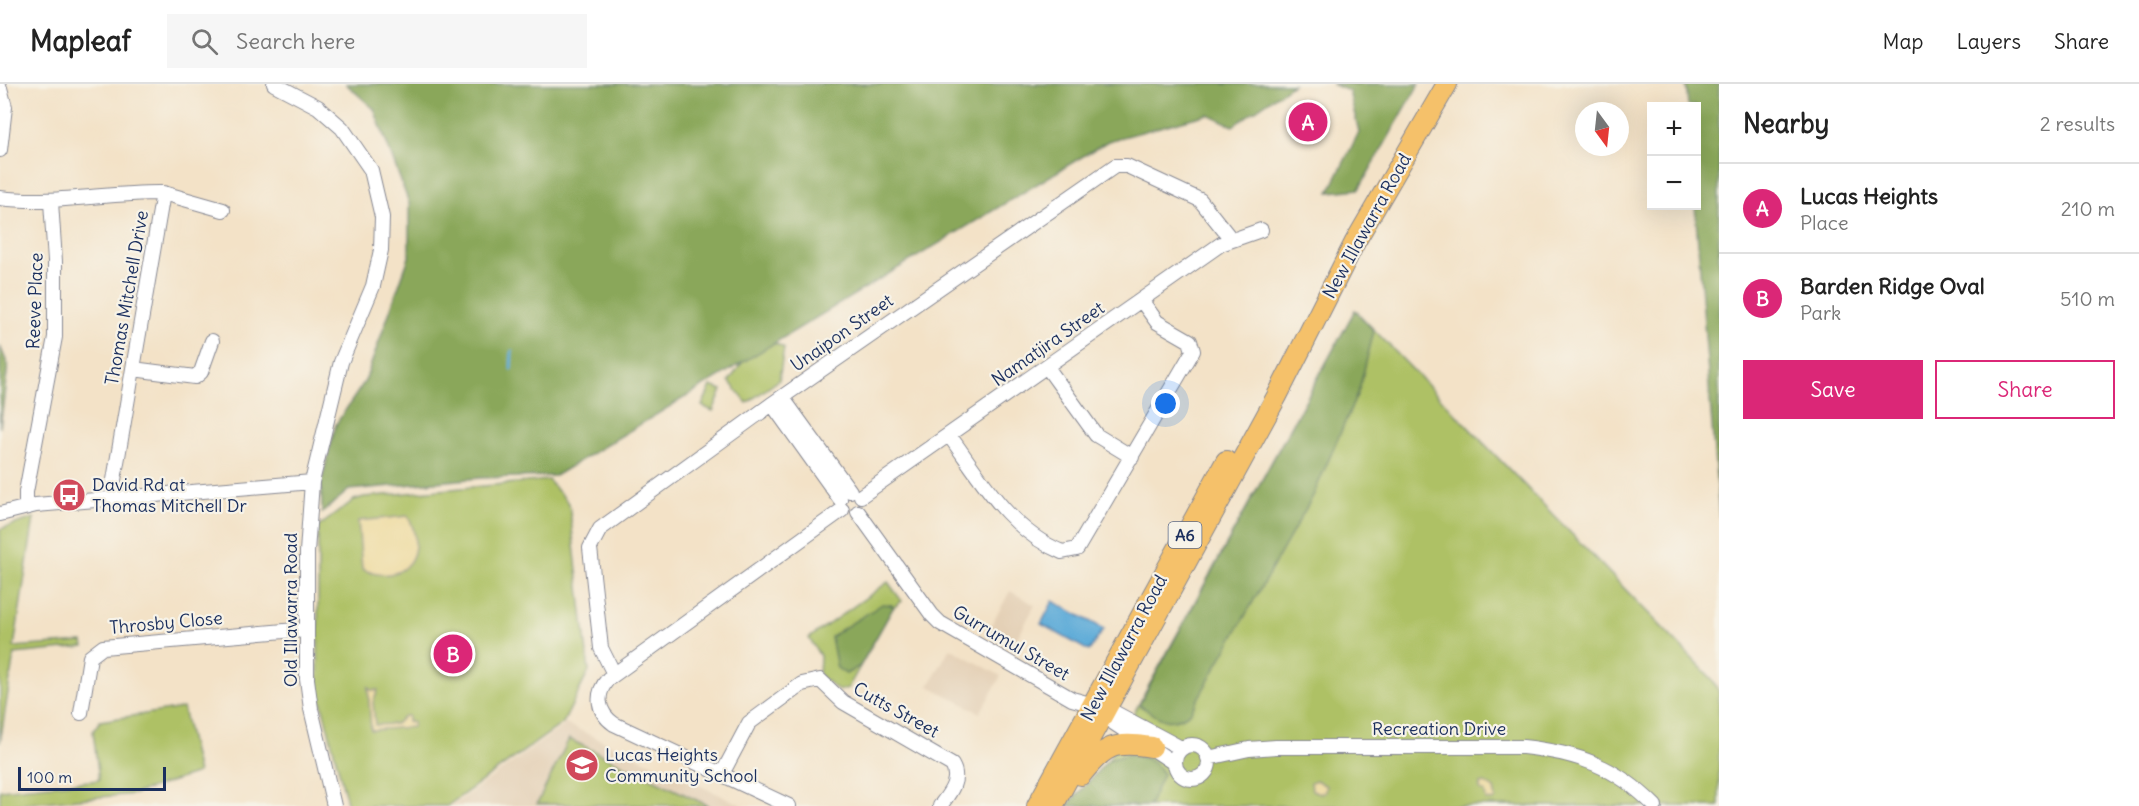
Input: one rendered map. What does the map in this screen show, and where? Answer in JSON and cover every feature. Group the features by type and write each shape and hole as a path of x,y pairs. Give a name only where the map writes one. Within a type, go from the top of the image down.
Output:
{"highway":[{"name":"New Illawarra Road","path":"1056,800 1218,475 1270,391 1288,369 1355,242 1447,84"},
{"name":"New Illawarra Road","path":"1037,806 1101,711"},
{"path":"1056,800 1082,775 1093,759 1109,747 1130,744 1152,747"}],"street":[{"path":"0,514 27,506 312,482 341,362 373,286 381,250 382,217 371,170 342,128 318,107 274,84"},
{"path":"0,88 5,107 0,150"},
{"name":"Unaipon Street","path":"614,674 601,648 591,548 593,538 600,529 777,401 1115,166 1127,166 1200,200 1231,239"},
{"name":"Thomas Mitchell Drive","path":"0,198 51,202 140,193 163,194 114,480 115,498"},
{"path":"163,194 223,210"},
{"name":"Reeve Place","path":"27,506 26,492 55,337 55,261 51,202"},
{"name":"Namatjira Street","path":"722,774 614,724 603,714 599,699 603,685 614,674 848,499 950,435 1231,239 1261,230"},
{"path":"950,435 1009,517 1033,537 1067,552 1080,545 1191,357 1192,346 1187,338 1157,321 1141,300"},
{"path":"133,369 195,377 201,372 212,341"},
{"path":"1047,367 1096,435 1132,457"},
{"path":"777,401 848,499"},
{"name":"Old Illawarra Road","path":"312,482 306,632 308,694 334,806"},
{"name":"Gurrumul Street","path":"848,499 848,514 858,512 940,623 1011,666 1101,711"},
{"name":"Throsby Close","path":"81,713 90,657 103,647 296,630 306,632"},
{"name":"Cutts Street","path":"722,774 749,723 802,684 815,679 824,681 843,702 948,760 955,769 955,782 940,806"},
{"path":"1101,711 1181,748 1190,745 1199,747 1208,758 1205,772 1196,778 1181,776 1174,763 1101,711"},
{"name":"Recreation Drive","path":"1208,758 1249,749 1276,747 1522,747 1556,751 1593,761 1623,778 1655,806"},
{"path":"1174,763 1181,748"},
{"path":"722,774 789,806"}],"shaded area":[{"path":"1010,591 1035,605 1013,646 987,633"},
{"path":"950,648 1001,676 980,713 929,686"},
{"name":"Lucas Heights Community School","path":"566,724 744,806 452,806"}],"green space":[{"path":"346,84 1293,84 1233,126 1208,114 1108,141 555,476 480,478 349,490 322,513 321,483 336,424 365,381 409,257 409,203 374,109"},
{"path":"1332,84 1419,84 1359,189 1329,192 1359,132 1349,91"},
{"path":"1686,84 1719,84 1719,517 1695,210 1701,210 1701,102 1688,102"},
{"path":"1355,310 1712,679 1719,692 1719,806 1067,806 1108,760"},
{"path":"1355,310 1374,331 1359,390 1313,496 1190,713 1175,720 1163,720 1139,705"},
{"path":"766,344 777,344 784,348 779,380 747,403 729,381 749,353"},
{"path":"0,346 8,365 0,428"},
{"path":"711,386 722,390 713,411 702,406"},
{"path":"548,480 569,503 589,671 563,723 447,806 348,806 318,689 318,527 354,500 364,497"},
{"path":"34,518 14,647 83,642 84,647 14,654 0,743 0,529"},
{"path":"888,582 902,601 893,608 848,688 839,691 819,675 820,656 809,638"},
{"path":"882,604 892,605 893,608 860,666 846,674 837,668 831,637"},
{"path":"183,708 198,773 134,794 0,806 0,790 99,780 93,731 100,721"},
{"path":"569,739 575,742 709,806 537,804"},
{"path":"1125,755 1147,759 1155,764 1163,774 1149,806 1067,806 1108,760"}],"sand":[{"path":"408,516 415,543 408,564 400,571 390,574 377,574 362,569 358,521"},
{"path":"368,686 370,690 378,690 373,702 375,725 396,724 404,716 408,716 408,722 413,722 413,727 371,730"},
{"path":"1316,780 1326,786 1325,792 1319,793 1312,790 1311,782"},
{"path":"1485,783 1494,789 1496,799 1493,801 1486,800 1485,793 1480,790 1480,784"}],"water":[{"path":"1053,601 1104,629 1089,651 1041,624"}],"waterway":[{"path":"511,369 512,351"}],"place":[{"name":"Lucas Heights","path":"1308,122"},
{"name":"David Rd at Thomas Mitchell Dr","path":"69,495"},
{"name":"Barden Ridge Oval","path":"453,654"},
{"name":"Lucas Heights Community School","path":"582,765"}]}
